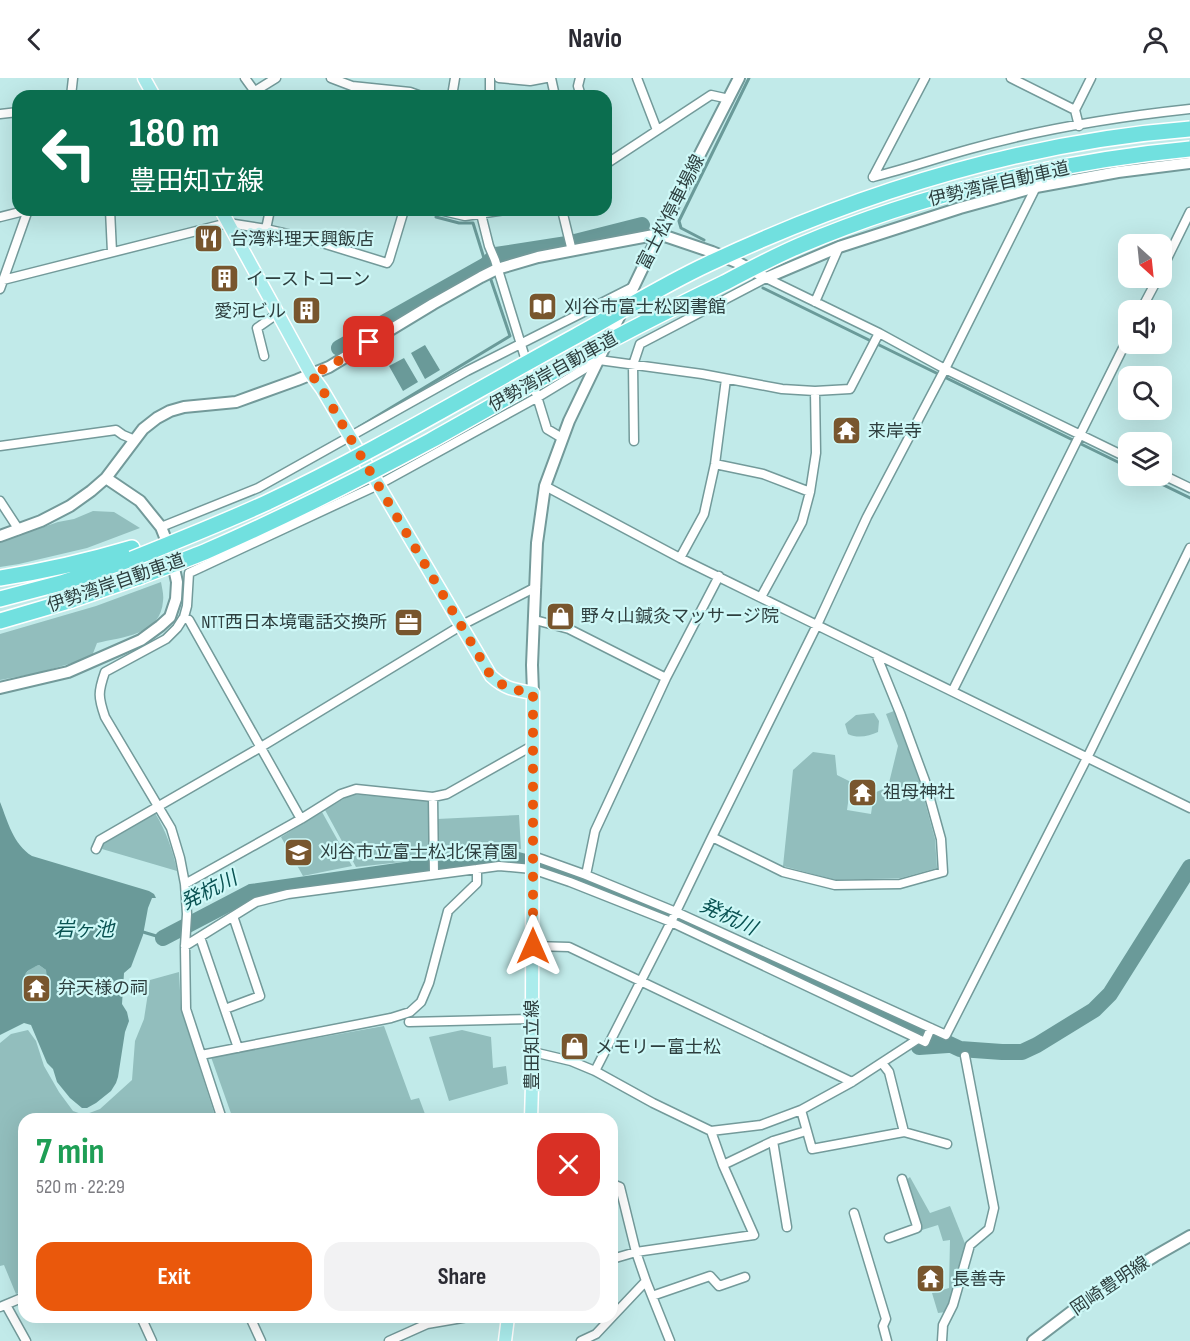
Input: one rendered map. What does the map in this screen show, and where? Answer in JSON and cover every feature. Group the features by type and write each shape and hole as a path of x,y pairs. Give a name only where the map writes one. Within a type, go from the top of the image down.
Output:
{"highway":[{"name":"伊勢湾岸自動車道","path":"0,599 61,583 132,554 197,534 267,502 354,458 679,279 793,226 859,201 981,165 1106,140 1190,129"},
{"name":"伊勢湾岸自動車道","path":"0,621 72,600 209,550 357,479 667,310 801,245 914,204 988,184 1052,169 1190,149"},
{"path":"0,578 132,554"}],"main road":[{"path":"224,216 311,374 491,676 510,689 533,693"},
{"name":"豊田知立線","path":"531,1113 533,693"},
{"path":"505,1341 507,1323"}],"street":[{"path":"245,78 255,90"},
{"path":"261,90 276,78"},
{"path":"331,78 352,86 390,90"},
{"path":"499,78 530,81 546,78"},
{"path":"637,78 657,130"},
{"name":"富士松停車場線","path":"533,693 537,543 545,486 562,438 633,287 739,78"},
{"path":"925,78 873,177 970,149 1151,113 1190,109"},
{"path":"1011,78 1075,110"},
{"path":"1080,126 1075,110 1090,78"},
{"path":"612,160 711,95 729,99"},
{"path":"634,441 633,364 640,344 766,278 839,247 960,208 1036,187 1118,172 1190,163"},
{"path":"595,1071 642,981 817,625 867,517 1036,187"},
{"path":"1172,249 1190,212"},
{"path":"0,289 26,216"},
{"path":"110,216 112,252"},
{"path":"266,228 269,216"},
{"path":"3,279 228,223 266,228 306,238 387,263 402,216"},
{"path":"481,216 547,429 562,438"},
{"path":"563,216 571,249"},
{"path":"0,536 41,521 70,506 106,478 143,429 170,411 184,407 236,402 329,367 433,303 481,277 496,265 659,234 730,259 944,369 1118,453"},
{"path":"815,302 839,247"},
{"path":"161,527 258,488 467,371 633,287"},
{"path":"264,356 257,328 277,314"},
{"path":"220,1113 186,1009 187,914 180,858 171,828 105,717 99,699 105,672 166,639 177,628 184,617 189,592 189,573 378,485 538,397 599,360 782,389 815,391 850,389 878,335"},
{"path":"953,690 1120,354"},
{"path":"681,558 704,514 715,464 726,379"},
{"path":"761,597 802,522 810,492 816,453 815,391"},
{"path":"0,446 116,430 135,440"},
{"path":"715,464 763,474 810,492"},
{"path":"0,688 68,672 141,640 170,616 176,599 177,582 170,550 161,527 140,501 106,478"},
{"path":"1172,479 1190,488"},
{"path":"545,486 681,558 1190,808"},
{"path":"0,501 19,530"},
{"path":"185,946 256,902 288,894 532,863 586,875 676,912 946,1035 1087,758 1190,548"},
{"path":"586,875 594,831 666,678 719,576"},
{"path":"96,849 100,840 261,747 462,625 536,587"},
{"path":"184,617 189,620 301,819"},
{"path":"535,620 568,629 666,678"},
{"path":"712,837 783,872 835,885 900,884 943,872 941,839 925,781 876,654"},
{"path":"185,884 341,794 356,789 433,797 447,794 532,746"},
{"path":"433,797 434,874"},
{"path":"532,863 570,882 671,922 922,1040"},
{"path":"201,1055 391,1018 410,1012 421,1002 429,983 448,910 477,883 477,869"},
{"path":"225,1009 260,996 233,916"},
{"path":"200,937 238,1048"},
{"path":"533,946 569,947 852,1082"},
{"path":"409,1022 532,1019"},
{"path":"533,1052 571,1061 595,1071 711,1131 761,1125 801,1110 922,1040 931,1028"},
{"path":"942,1341 943,1325 953,1305 970,1245 989,1228 994,1208 965,1056"},
{"path":"882,1064 890,1072 904,1132"},
{"path":"801,1110 812,1149 904,1132 947,1144"},
{"path":"618,1257 636,1252 754,1235 723,1165 711,1131"},
{"path":"723,1165 773,1140 806,1131"},
{"path":"773,1140 787,1227"},
{"path":"888,1238 917,1228 902,1179"},
{"path":"618,1186 636,1252 670,1341"},
{"path":"854,1213 886,1319 883,1326 887,1341"},
{"name":"岡崎豊明線","path":"1033,1341 1096,1293 1190,1236"},
{"path":"652,1296 710,1276 719,1286 745,1277"},
{"path":"618,1311 646,1281"},
{"path":"18,1300 3,1306 26,1341"},
{"path":"144,1323 152,1341"},
{"path":"253,1323 261,1341"},
{"path":"389,1341 408,1336 427,1324 433,1323"},
{"path":"581,1341 596,1334 606,1323"}],"shaded area":[{"path":"93,511 114,512 140,528 87,548 0,567 0,542"},
{"path":"161,582 163,599 161,612 148,628 128,636 97,643 92,656 79,661 38,673 0,680 0,634 96,606"},
{"path":"894,711 919,780 935,839 937,868 901,878 835,880 783,866 793,770 813,752 835,755 837,775 851,782 847,810 871,814 874,793 888,787 898,746 886,714"},
{"path":"874,713 879,721 878,732 863,736 848,734 845,724 856,715"},
{"path":"352,794 429,801 429,859 356,867 325,810"},
{"path":"322,812 352,866 303,876 281,837"},
{"path":"155,813 169,841 177,871 102,849 104,842"},
{"path":"519,815 521,849 503,848 437,858 437,819"},
{"path":"39,965 46,970 47,988 42,999 33,1002 22,989 24,975 31,968"},
{"path":"179,972 181,1009 214,1113 89,1113 100,1109 132,1080 135,1041 144,1019 150,980"},
{"path":"384,1026 411,1100 419,1098 425,1113 231,1113 211,1057"},
{"path":"28,1030 36,1041 44,1066 73,1111 78,1113 18,1113 18,1293 16,1294 4,1265 0,1266 0,1043 11,1034"},
{"path":"462,1030 491,1037 493,1068 506,1066 508,1084 449,1101 429,1037"},
{"path":"910,1177 930,1213 950,1206 966,1246 946,1312 938,1313 932,1293 949,1288 950,1240 943,1241 938,1225 922,1230 905,1181"}],"water":[{"path":"425,345 440,370 425,379 411,353"},
{"path":"404,358 418,382 403,391 389,366"},
{"name":"岩ヶ池","path":"0,802 16,839 32,856 149,891 156,898 152,898 148,908 143,935 131,967 124,973 122,1004 129,1021 125,1032 118,1077 111,1091 96,1103 82,1108 57,1082 31,1025 24,1023 0,1035","holes":["39,965 46,970 46,992 42,999 33,1002 22,989 24,976 30,969"]}],"waterway":[{"path":"704,240 681,228 679,221 749,78"},
{"path":"436,217 459,223 473,223 488,271"},
{"path":"339,348 486,265 496,255 567,244 642,225"},
{"path":"359,427 510,336 490,277"},
{"path":"763,288 1118,462"},
{"path":"1165,486 1190,498"},
{"name":"発杭川","path":"163,938 251,892 502,856 545,867 683,920 960,1049 1022,1052 1094,1010 1110,994 1190,867"},
{"path":"143,932 163,938"},
{"path":"919,1047 948,1045"}],"place":[{"name":"台湾料理天興飯店","path":"209,239"},
{"name":"イーストコーン","path":"225,279"},
{"name":"刈谷市富士松図書館","path":"543,307"},
{"name":"愛河ビル","path":"307,311"},
{"name":"来岸寺","path":"847,431"},
{"name":"野々山鍼灸マッサージ院","path":"560,616"},
{"name":"NTT西日本境電話交換所","path":"408,622"},
{"name":"祖母神社","path":"862,792"},
{"name":"刈谷市立富士松北保育園","path":"299,852"},
{"name":"弁天様の祠","path":"37,988"},
{"name":"メモリー富士松","path":"574,1047"},
{"name":"長善寺","path":"931,1279"}],"route":[{"path":"369,342 329,367 311,374 491,676 510,689 533,693 533,946"}]}
